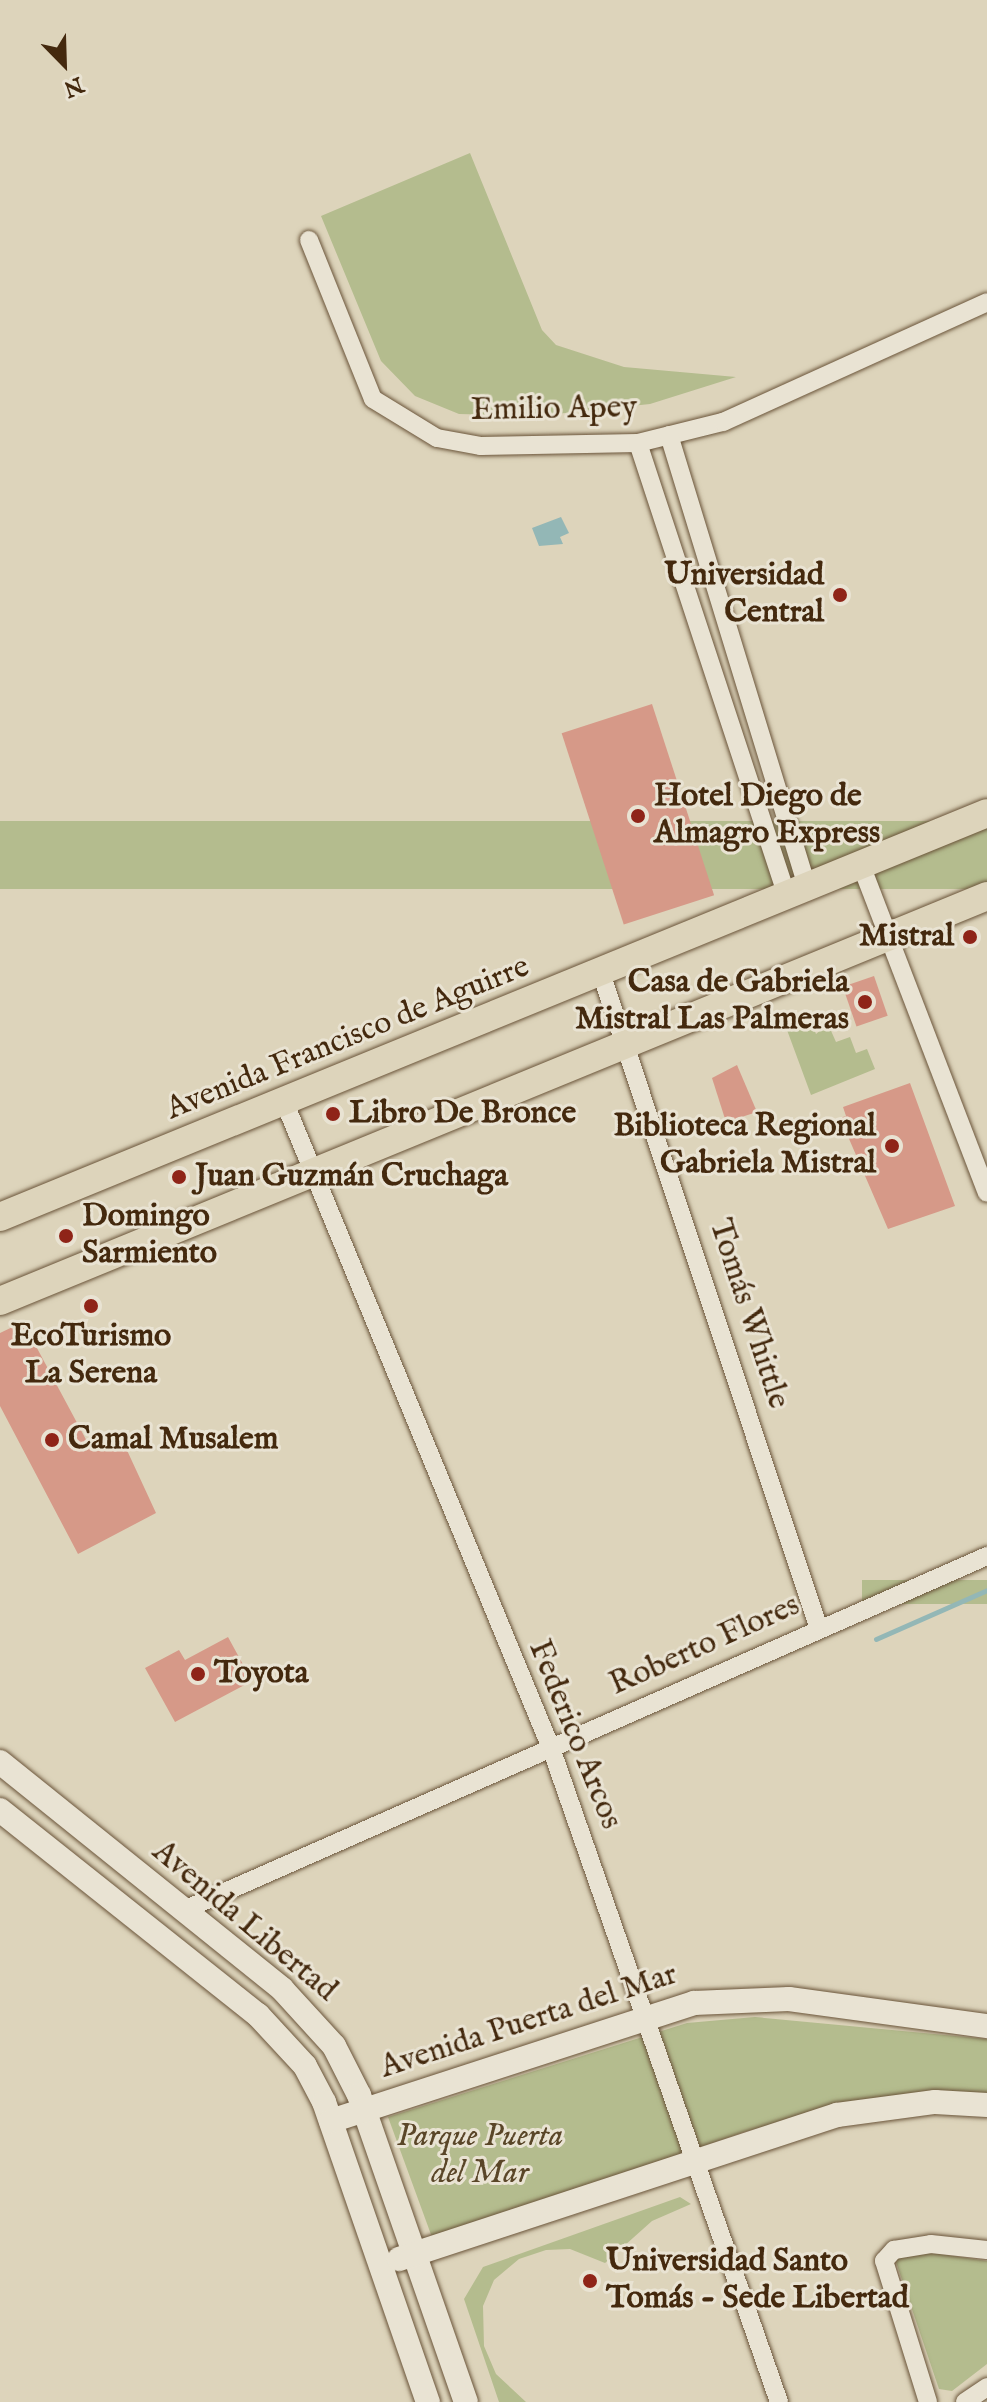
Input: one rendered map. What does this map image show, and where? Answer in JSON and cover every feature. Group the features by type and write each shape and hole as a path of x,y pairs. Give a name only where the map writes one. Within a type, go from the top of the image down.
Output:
{"main road":[{"name":"Avenida Francisco de Aguirre","path":"0,1217 987,813"},
{"path":"0,1301 987,896"}],"street":[{"name":"Emilio Apey","path":"309,240 373,399 407,424 481,446 638,443 723,422 987,302"},
{"path":"669,435 797,891"},
{"path":"638,443 797,891"},
{"path":"861,865 892,935 987,1193"},
{"name":"Tomás Whittle","path":"601,973 629,1043 819,1629"},
{"name":"Federico Arcos","path":"284,1101 317,1171 415,1427 551,1748 648,2014 779,2402"},
{"name":"Roberto Flores","path":"184,1910 987,1556"},
{"name":"Avenida Libertad","path":"0,1762 301,2006 334,2046 363,2109 466,2402"},
{"name":"Avenida Libertad","path":"0,1810 275,2030 305,2066 331,2121 428,2402"},
{"name":"Avenida Puerta del Mar","path":"331,2121 648,2014 694,2003 766,1997 987,2026"},
{"path":"381,2265 695,2158 888,2105 987,2105"},
{"path":"928,2402 884,2261 894,2250 931,2244 986,2248"},
{"path":"965,2402 987,2387"}],"green space":[{"path":"470,153 542,330 556,345 624,367 736,377 650,404 537,416 459,414 415,396 381,361 321,216"},
{"path":"0,821 987,821 987,889 0,889"},
{"path":"811,1021 816,1034 828,1024 836,1042 850,1037 856,1053 867,1049 875,1069 811,1095 787,1030"},
{"path":"862,1580 987,1580 987,1604 862,1604"},
{"name":"Parque Puerta del Mar","path":"755,2017 987,2039 987,2096 851,2102 744,2132 433,2240 388,2117 687,2023"},
{"path":"680,2197 691,2204 652,2221 605,2263 570,2249 546,2250 519,2259 494,2280 483,2306 484,2346 496,2374 526,2402 499,2402 464,2299 483,2267"},
{"path":"927,2252 987,2261 987,2364 952,2391 939,2389 896,2262 899,2255"}],"water":[{"path":"561,517 569,533 560,537 563,544 539,546 532,528"}],"building":[{"name":"Hotel Diego de Almagro Express","path":"652,704 714,895 624,925 562,733"},
{"name":"Casa de Gabriela Mistral Las Palmeras","path":"874,976 888,1016 856,1026 843,987"},
{"path":"737,1065 757,1112 726,1122 712,1078"},
{"name":"Biblioteca Regional Gabriela Mistral","path":"910,1083 955,1206 888,1229 840,1118 846,1116 843,1107"},
{"name":"Camal Musalem","path":"23,1322 90,1447 119,1433 156,1513 78,1554 0,1406 0,1333"},
{"name":"Toyota","path":"228,1637 252,1681 175,1722 145,1668 179,1650 185,1660"}],"waterway":[{"path":"876,1639 987,1590"}],"place":[{"name":"Universidad Central","path":"840,595"},
{"name":"Hotel Diego de Almagro Express","path":"638,816"},
{"name":"Mistral","path":"970,937"},
{"name":"Casa de Gabriela Mistral Las Palmeras","path":"865,1002"},
{"name":"Libro De Bronce","path":"333,1114"},
{"name":"Biblioteca Regional Gabriela Mistral","path":"892,1146"},
{"name":"Juan Guzmán Cruchaga","path":"179,1177"},
{"name":"Domingo Sarmiento","path":"66,1236"},
{"name":"EcoTurismo La Serena","path":"91,1306"},
{"name":"Camal Musalem","path":"52,1440"},
{"name":"Toyota","path":"198,1674"},
{"name":"Universidad Santo Tomás - Sede Libertad","path":"590,2281"}]}
